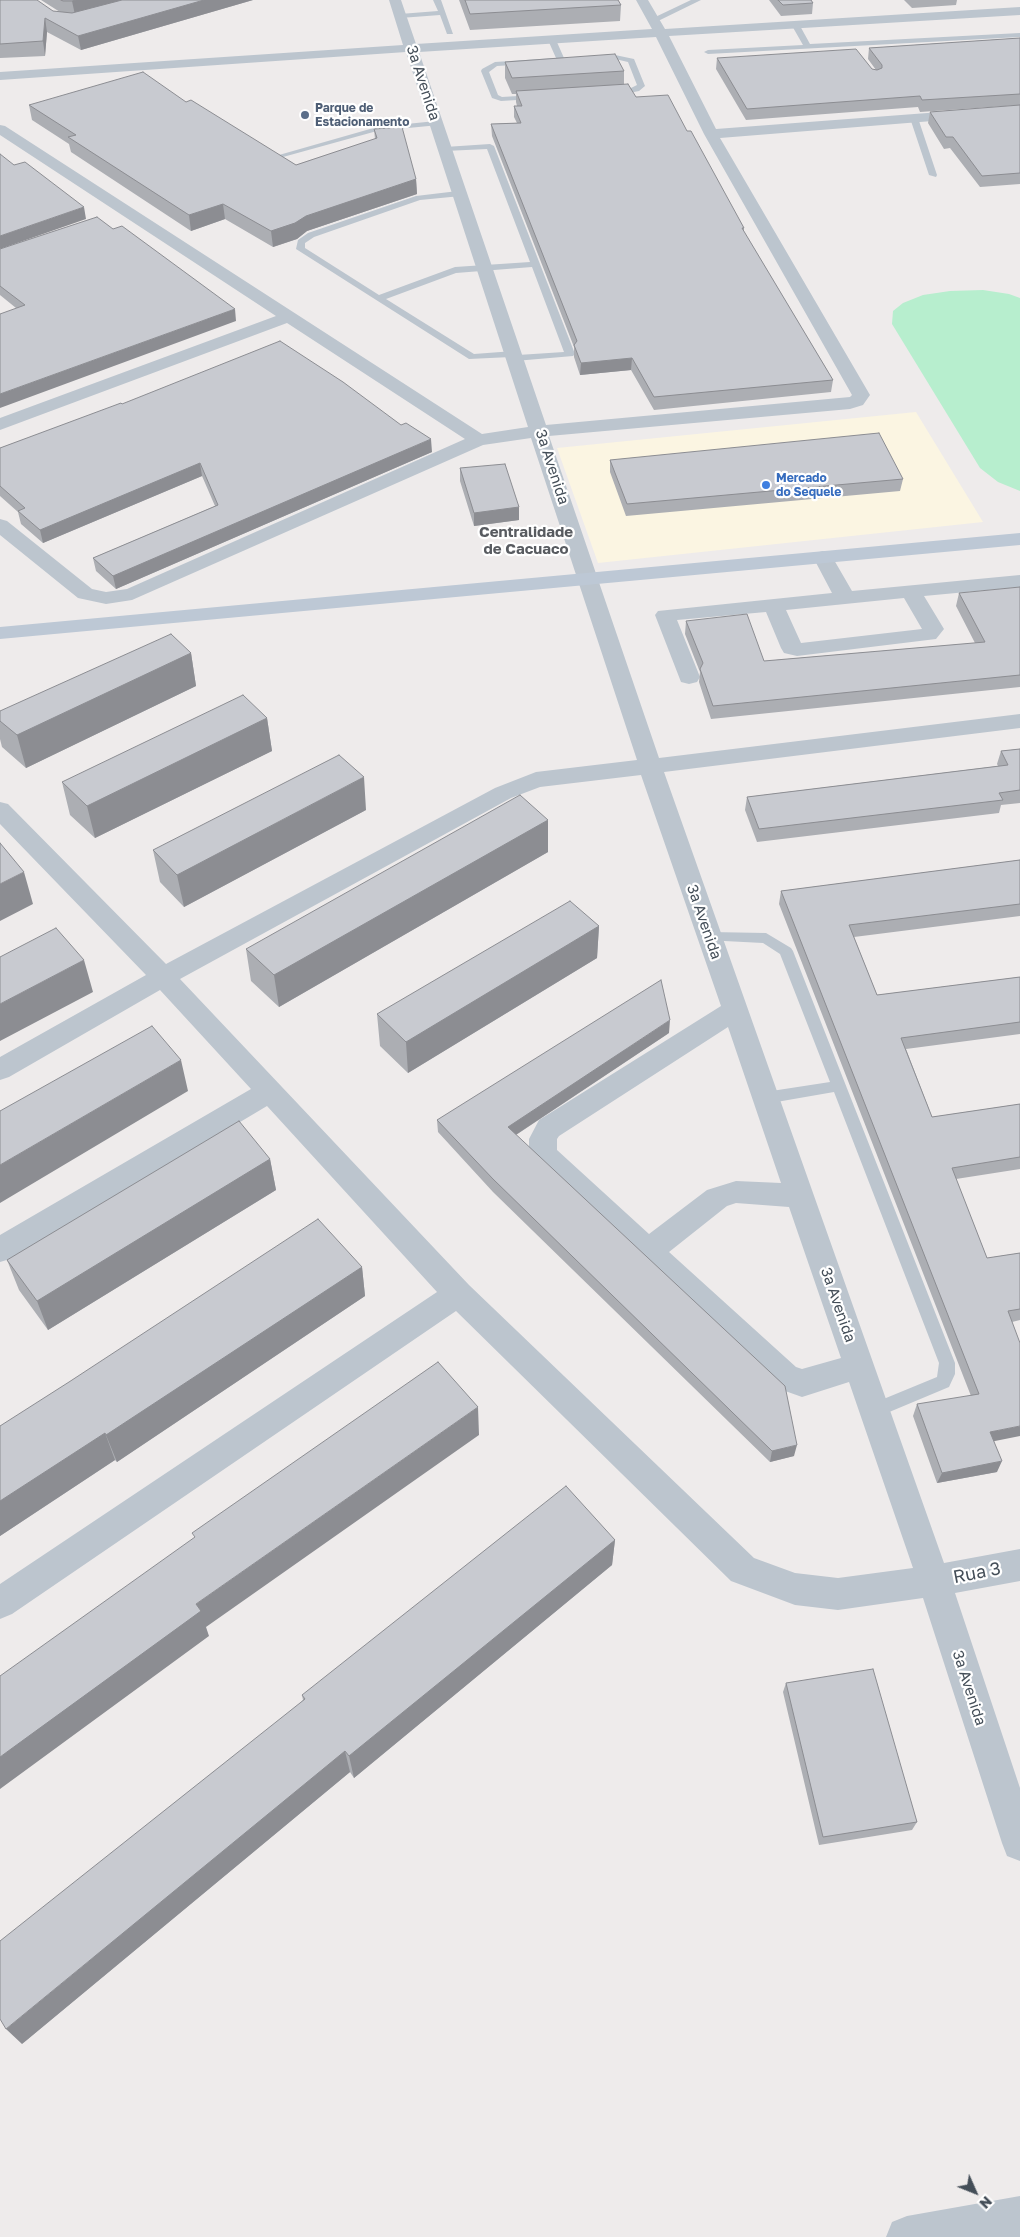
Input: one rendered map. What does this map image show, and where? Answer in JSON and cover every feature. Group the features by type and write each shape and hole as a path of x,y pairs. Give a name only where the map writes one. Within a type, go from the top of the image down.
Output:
{"street":[{"path":"0,525 85,594 106,598 132,594 479,440 540,431 850,404 858,401 861,396 711,134 642,0"},
{"name":"3ª Avenida","path":"398,8 458,194 540,431 650,766 934,1581 1020,1843"},
{"path":"0,76 552,40 657,26 795,24 1020,11"},
{"path":"711,134 1020,110"},
{"path":"0,129 126,213 479,440"},
{"path":"108,219 126,213"},
{"path":"0,424 288,317"},
{"path":"0,633 1020,539"},
{"path":"823,557 845,598"},
{"path":"689,677 665,615 1020,581"},
{"path":"774,605 792,648 797,650 929,636 933,630 911,592"},
{"path":"0,1070 163,977 503,793 536,780 1020,721"},
{"name":"Rua 3","path":"0,810 163,977 458,1294 743,1570 795,1589 838,1594 934,1581 1020,1564"},
{"path":"735,1010 549,1128 543,1139 543,1154 785,1377 802,1383 859,1366"},
{"path":"0,1250 270,1091"},
{"path":"648,1251 717,1198 736,1192 800,1196"},
{"path":"0,1603 458,1294"},
{"path":"907,2237 1020,2217"}],"lane":[{"path":"437,0 450,32"},
{"path":"657,26 697,0"},
{"path":"398,8 442,13"},
{"path":"795,24 808,47"},
{"path":"708,52 808,47 852,48 1020,35"},
{"path":"552,40 561,60"},
{"path":"624,58 631,61 641,86 630,92 508,100 495,96 485,71 495,64 561,60 624,58"},
{"path":"914,118 933,174"},
{"path":"283,155 377,129 436,123"},
{"path":"445,149 490,146 570,354 472,357 300,249 301,242 311,235 419,198 458,194"},
{"path":"379,298 455,270 535,264"},
{"path":"710,937 766,938 786,951 947,1363 947,1374 943,1382 875,1410"},
{"path":"765,1098 838,1086"}],"shaded area":[{"name":"Mercado do Sequele","path":"916,412 983,522 598,563 557,448"}],"green space":[{"path":"983,290 1009,294 1020,298 1020,491 998,482 980,468 892,324 893,311 903,303 923,295 950,291"}],"building":[{"path":"0,0 37,0 53,11 72,13 122,0 204,0 78,36 45,18 43,41 0,44"},
{"path":"465,0 618,0 621,5 470,14"},
{"path":"778,0 811,0 813,3 783,5"},
{"path":"1020,38 1020,94 922,100 920,96 747,109 717,58 856,49 872,69 877,70 882,68 882,65 869,48"},
{"path":"615,54 624,71 512,78 505,62"},
{"path":"143,72 186,102 191,100 296,165 377,138 374,129 402,127 416,179 306,216 295,223 271,231 223,204 189,215 68,137 76,135 29,105"},
{"path":"628,84 636,97 668,95 687,131 691,131 744,228 742,228 833,380 654,397 632,358 581,363 574,345 577,341 491,124 521,123 514,106 522,106 516,91"},
{"path":"1020,105 1020,173 982,176 953,137 946,137 930,112"},
{"path":"0,154 14,165 25,162 84,207 0,236"},
{"path":"97,217 113,229 122,226 235,309 0,394 0,314 25,305 0,286 0,249"},
{"path":"280,341 343,382 401,425 406,423 431,439 113,576 93,558 218,505 200,463 40,530 18,511 25,508 0,486 0,448 122,404"},
{"path":"879,433 903,479 627,504 610,460"},
{"path":"505,464 519,507 474,513 460,468"},
{"path":"1020,587 1020,675 713,706 700,669 703,663 686,621 747,614 764,661 985,642 959,593"},
{"path":"171,634 191,653 17,735 0,721 0,711"},
{"path":"243,695 267,718 87,806 62,782"},
{"path":"1020,749 1020,790 999,793 1003,800 759,829 747,797 1008,765 1001,751"},
{"path":"339,755 364,777 177,875 153,850"},
{"path":"520,795 548,820 274,975 246,949"},
{"path":"0,843 24,872 0,884"},
{"path":"1020,860 1020,904 849,925 877,995 1020,977 1020,1022 901,1038 932,1117 1020,1104 1020,1157 952,1168 987,1258 1020,1253 1020,1309 1008,1311 1020,1343 1020,1426 990,1432 1002,1461 942,1473 917,1404 979,1394 781,891"},
{"path":"570,901 599,926 406,1042 377,1014"},
{"path":"56,928 84,960 0,1004 0,957"},
{"path":"661,980 670,1020 508,1127 785,1386 797,1445 772,1451 493,1179 437,1120"},
{"path":"152,1026 181,1060 0,1165 0,1111"},
{"path":"239,1121 270,1159 37,1301 7,1260"},
{"path":"318,1219 362,1267 106,1435 105,1433 0,1501 0,1426"},
{"path":"438,1362 478,1407 196,1604 201,1611 0,1757 0,1676 195,1537 192,1533"},
{"path":"566,1486 615,1540 349,1756 345,1751 6,2029 0,2019 0,1941 305,1699 302,1695"},
{"path":"873,1669 917,1822 823,1837 786,1683"}],"place":[{"name":"Parque de Estacionamento","path":"305,115"},
{"name":"Mercado do Sequele","path":"766,485"}],"district":[{"name":"Centralidade de Cacuaco","path":"526,540"}]}
